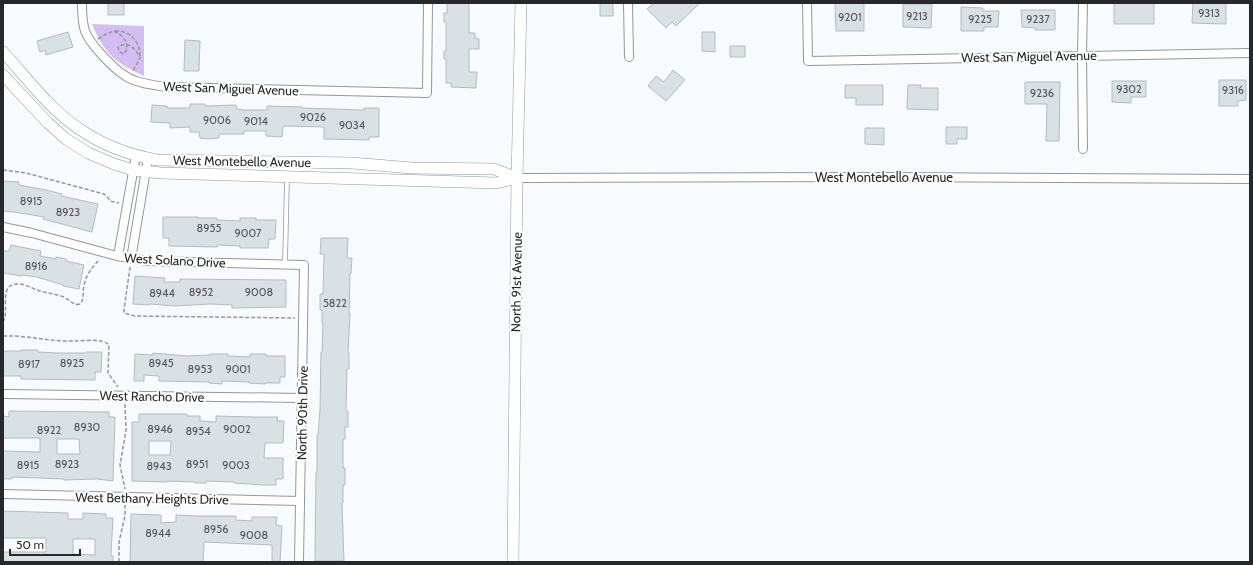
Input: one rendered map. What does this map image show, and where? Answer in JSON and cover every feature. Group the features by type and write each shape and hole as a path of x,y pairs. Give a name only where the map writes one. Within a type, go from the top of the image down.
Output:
{"street":[{"name":"West San Miguel Avenue","path":"82,3 82,14 86,32 92,43 124,76 144,84 166,87 428,93 428,3"},
{"name":"North 91st Avenue","path":"513,562 517,178 521,3"},
{"path":"628,3 629,57"},
{"name":"West San Miguel Avenue","path":"807,3 808,61 1250,53"},
{"path":"1083,3 1083,149"},
{"name":"West Montebello Avenue","path":"3,52 55,108 80,130 119,150 148,158 157,160 352,163 412,168 494,169 517,178"},
{"name":"West Montebello Avenue","path":"3,75 48,123 66,139 88,153 114,164 133,170 146,172 496,183 517,178 884,177 1250,179"},
{"path":"114,255 127,205 136,155"},
{"path":"130,262 148,158"},
{"name":"West Solano Drive","path":"3,226 32,232 114,255 130,262 148,261 304,265"},
{"name":"North 90th Drive","path":"300,562 304,265"},
{"name":"West Rancho Drive","path":"3,394 302,398"},
{"name":"West Bethany Heights Drive","path":"3,494 300,501"}],"lane":[{"path":"285,264 287,176"}],"path":[{"path":"114,31 124,38 127,45 125,53 122,54 118,51 118,47 120,45 127,45 133,47 140,58"},
{"path":"92,43 114,31 126,33 135,39 139,47 140,58 130,78"},
{"path":"3,170 26,173 104,194 110,201 127,205"},
{"path":"3,322 5,315 6,293 14,284 20,284 56,295 74,304 80,304 83,299 83,286 90,272 100,259 108,261 114,255"},
{"path":"130,262 124,310 124,313 126,314 135,316 230,316 303,319"},
{"path":"3,336 19,336 64,342 99,341 107,342 109,345 108,373 116,382 125,404 126,430 120,465 125,490 125,516 119,542 119,562"}],"shaded area":[{"path":"92,24 144,26 144,76 125,66 106,50 96,34"}],"building":[{"path":"108,3 124,3 124,15 108,15"},
{"path":"447,3 469,3 469,33 475,33 475,38 479,39 479,49 469,49 469,72 477,72 476,88 451,87 451,83 446,83 446,59 444,59 444,51 446,51 446,22 444,22 444,13 447,13"},
{"path":"600,3 613,3 613,16 600,16"},
{"path":"654,3 700,3 676,26 672,22 666,28 647,9"},
{"path":"835,3 864,3 864,31 836,31"},
{"path":"1114,3 1154,3 1154,24 1114,24"},
{"path":"1193,3 1226,3 1226,24 1192,23"},
{"path":"903,4 932,4 931,28 903,27"},
{"path":"961,7 983,8 983,11 999,11 998,27 984,27 984,31 961,31"},
{"path":"1021,10 1055,10 1055,30 1035,30 1035,28 1022,27"},
{"path":"68,32 73,47 46,55 45,50 40,52 37,41"},
{"path":"702,32 715,32 715,52 702,51"},
{"path":"185,40 200,41 199,71 184,71"},
{"path":"730,46 745,46 745,57 730,57"},
{"path":"673,70 685,80 666,101 648,86 656,76 664,82"},
{"path":"1219,80 1246,80 1246,100 1238,101 1238,106 1219,106"},
{"path":"1112,81 1146,81 1146,97 1131,97 1131,103 1112,102"},
{"path":"1025,82 1060,82 1059,141 1046,141 1047,104 1025,104"},
{"path":"845,85 883,85 883,105 856,105 856,98 845,98"},
{"path":"908,85 921,85 920,88 938,88 938,110 907,109"},
{"path":"190,104 205,104 205,106 236,105 237,109 244,110 267,110 267,106 364,110 364,108 379,108 379,137 369,137 369,140 324,139 324,127 283,126 282,137 266,136 266,131 244,131 244,134 219,134 219,138 209,139 200,138 199,132 190,132 190,127 170,128 170,123 151,122 152,105 167,106 167,108 190,108"},
{"path":"946,127 967,127 967,139 957,139 957,144 946,144"},
{"path":"865,128 884,128 884,145 865,144"},
{"path":"3,181 19,182 19,185 46,190 62,194 61,196 98,204 92,232 43,219 44,217 3,211"},
{"path":"163,217 198,217 240,221 240,218 276,220 275,239 269,239 268,248 240,248 240,246 217,245 217,247 169,246 169,238 163,238"},
{"path":"321,238 348,238 347,258 352,258 350,274 349,369 347,369 346,410 348,411 348,427 345,427 345,439 343,439 343,468 345,468 345,485 343,485 342,503 344,561 315,561 317,435 320,410 323,324 322,310 320,310 320,294 323,294 324,254 320,254"},
{"path":"11,245 41,251 40,256 66,259 66,261 84,265 79,289 63,286 37,277 3,273 3,251 9,251"},
{"path":"135,276 165,278 164,282 180,282 180,279 286,280 286,307 232,308 232,305 210,304 174,306 133,304"},
{"path":"38,350 38,352 59,353 102,352 101,372 95,372 95,380 21,379 21,376 3,376 3,351"},
{"path":"153,353 187,356 228,354 228,356 250,357 250,354 266,354 266,356 285,356 285,377 280,377 280,383 265,384 222,381 222,384 209,382 159,381 159,376 144,375 144,381 134,381 135,354 153,355"},
{"path":"9,411 109,412 109,417 115,417 113,481 97,479 64,480 12,477 12,479 3,479 3,451 40,452 40,438 3,438 3,416 9,417","holes":["57,439 79,439 80,454 57,454"]},
{"path":"139,414 187,414 187,416 200,416 200,421 216,422 216,416 278,417 277,421 284,421 283,443 265,443 264,458 283,458 283,479 276,479 276,485 206,481 206,483 195,483 132,481 132,422 139,422","holes":["149,441 171,441 170,455 149,455"]},
{"path":"3,511 68,513 68,519 83,519 83,513 106,514 106,518 113,518 111,556 113,556 113,562 3,562 3,552 46,552 46,538 3,538","holes":["73,539 95,539 95,555 73,554"]},
{"path":"131,514 161,515 161,523 176,522 176,515 236,516 236,520 252,521 252,517 277,517 276,525 282,526 280,562 272,562 272,545 204,542 203,562 130,562"}]}
